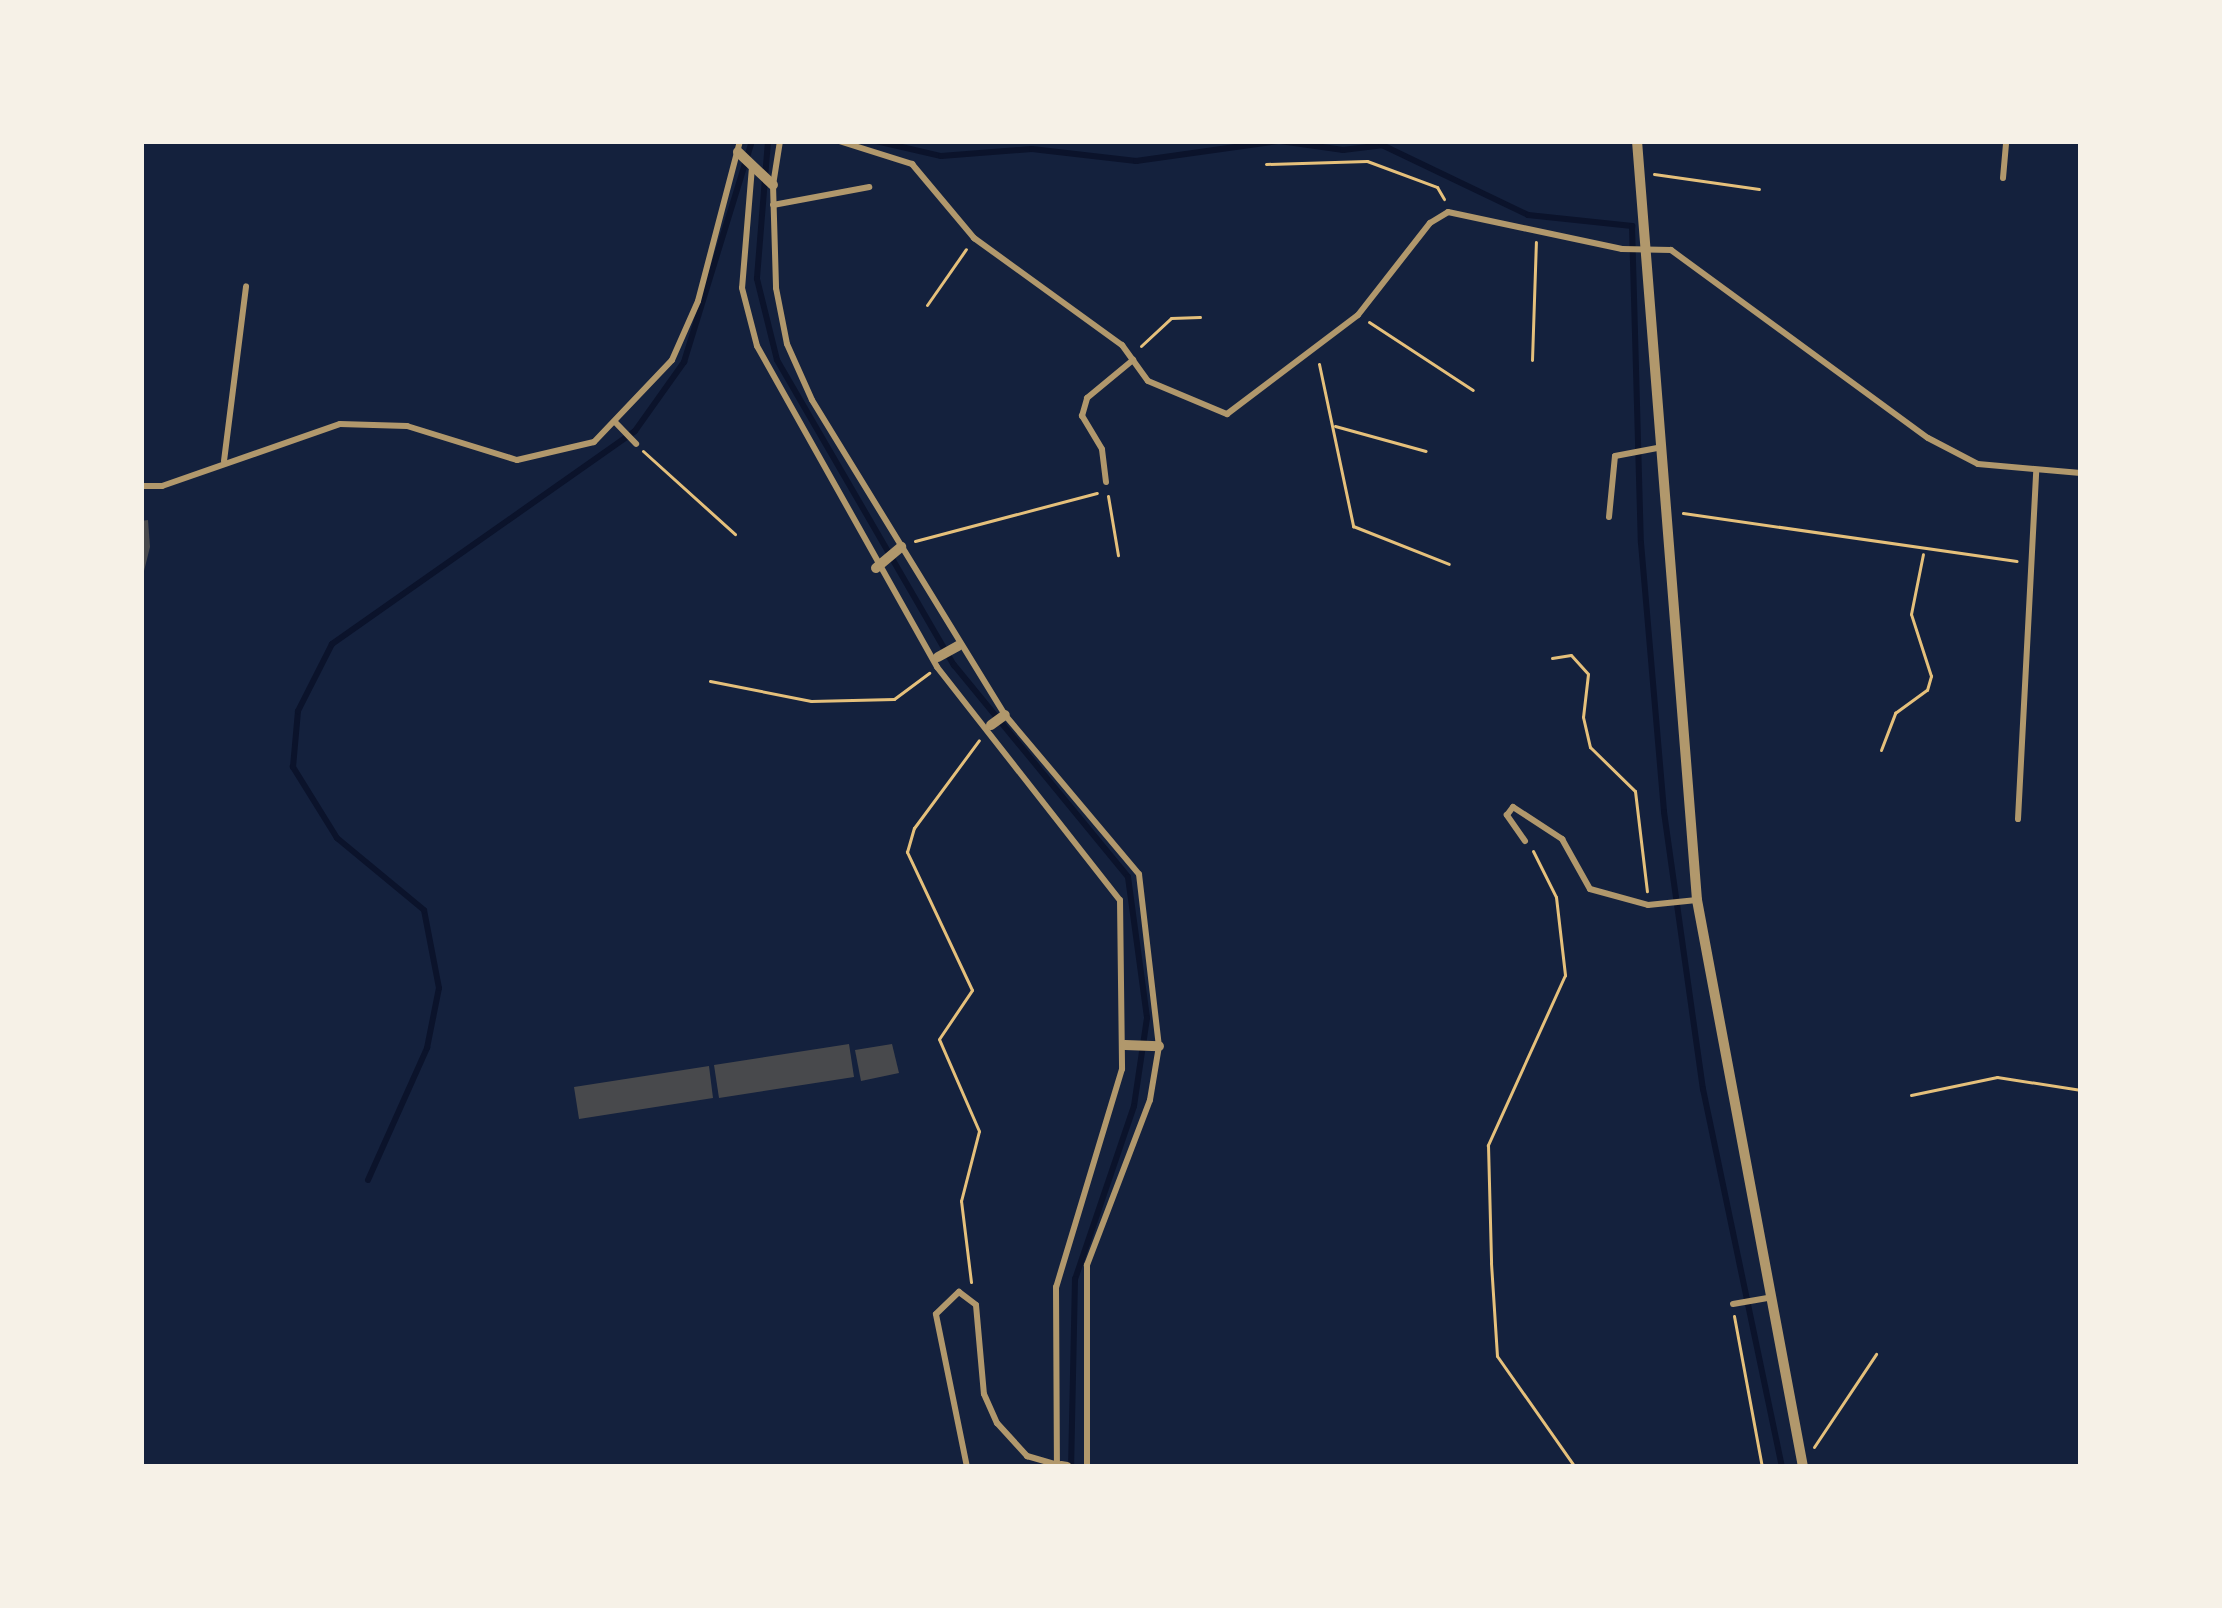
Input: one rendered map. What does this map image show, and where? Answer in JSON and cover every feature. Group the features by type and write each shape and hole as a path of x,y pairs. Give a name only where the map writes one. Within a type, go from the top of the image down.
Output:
{"street":[{"path":"1637,141 1649,249 1657,448 1696,900 1767,1298 1802,1463"},
{"path":"738,146 752,167 773,184"},
{"path":"876,567 896,551"},
{"path":"937,662 954,648"},
{"path":"988,727 1004,716"},
{"path":"1125,1045 1151,1046"}],"lane":[{"path":"780,141 772,205 787,344 896,551 954,648 1004,716 1139,874 1151,1046 1150,1100 1087,1265 1087,1467"},
{"path":"839,141 912,164 974,238 1133,360 1148,381 1226,414 1358,315 1430,223 1448,212 1536,234 1672,250 1928,438 1978,464 2081,473"},
{"path":"2003,178 2006,141"},
{"path":"141,486 162,486 340,424 374,421 534,459 595,442 672,360 698,301 738,146"},
{"path":"752,167 742,288 757,346 876,567 937,662 1120,901 1125,1045 1056,1287 1061,1466 1027,1456 997,1423 984,1394 976,1305 959,1292 936,1315 967,1467"},
{"path":"772,205 869,187"},
{"path":"224,461 246,286"},
{"path":"1106,482 1102,449 1082,416 1087,398 1133,360"},
{"path":"616,423 636,444"},
{"path":"1609,517 1615,456 1657,448"},
{"path":"2018,820 2036,469"},
{"path":"1526,841 1512,827 1513,807 1562,839 1590,889 1648,904 1696,900"},
{"path":"1733,1304 1767,1298"}],"path":[{"path":"1266,164 1396,168 1437,187 1448,212"},
{"path":"1642,172 1759,189"},
{"path":"1532,360 1536,234"},
{"path":"927,305 974,238"},
{"path":"1358,315 1473,390"},
{"path":"1133,360 1171,318 1200,316"},
{"path":"1317,347 1353,526 1449,563"},
{"path":"1333,425 1426,451"},
{"path":"636,444 735,534"},
{"path":"896,551 1095,496 1106,482"},
{"path":"1106,482 1118,555"},
{"path":"1663,510 1923,553 2031,562"},
{"path":"1881,750 1894,713 1928,690 1931,676 1911,614 1923,553"},
{"path":"1552,658 1571,655 1588,674 1583,717 1590,747 1636,791 1648,904"},
{"path":"710,681 811,701 894,699 937,662"},
{"path":"976,1305 962,1201 979,1131 939,1039 972,990 907,852 914,828 988,727"},
{"path":"1526,841 1556,897 1565,975 1488,1145 1497,1356 1573,1466"},
{"path":"1911,1095 1997,1077 2081,1090"},
{"path":"1733,1304 1762,1467"},
{"path":"1802,1463 1876,1354"}],"building":[{"path":"148,520 150,547 143,575 141,521"},
{"path":"849,1044 854,1077 719,1098 714,1065"},
{"path":"892,1044 899,1073 861,1081 855,1050"},
{"path":"709,1066 713,1098 579,1119 574,1087"}],"waterway":[{"path":"368,1180 427,1048 439,988 424,910 337,838 293,767 298,711 332,644 635,431 684,362 752,141"},
{"path":"768,141 757,279 777,360 954,665 1128,877 1147,1018 1134,1106 1075,1279 1071,1467"},
{"path":"876,141 941,156 1032,149 1136,161 1278,141"},
{"path":"1280,141 1343,150 1382,145 1528,215 1632,226 1641,543 1664,812 1703,1089 1782,1467"}]}
